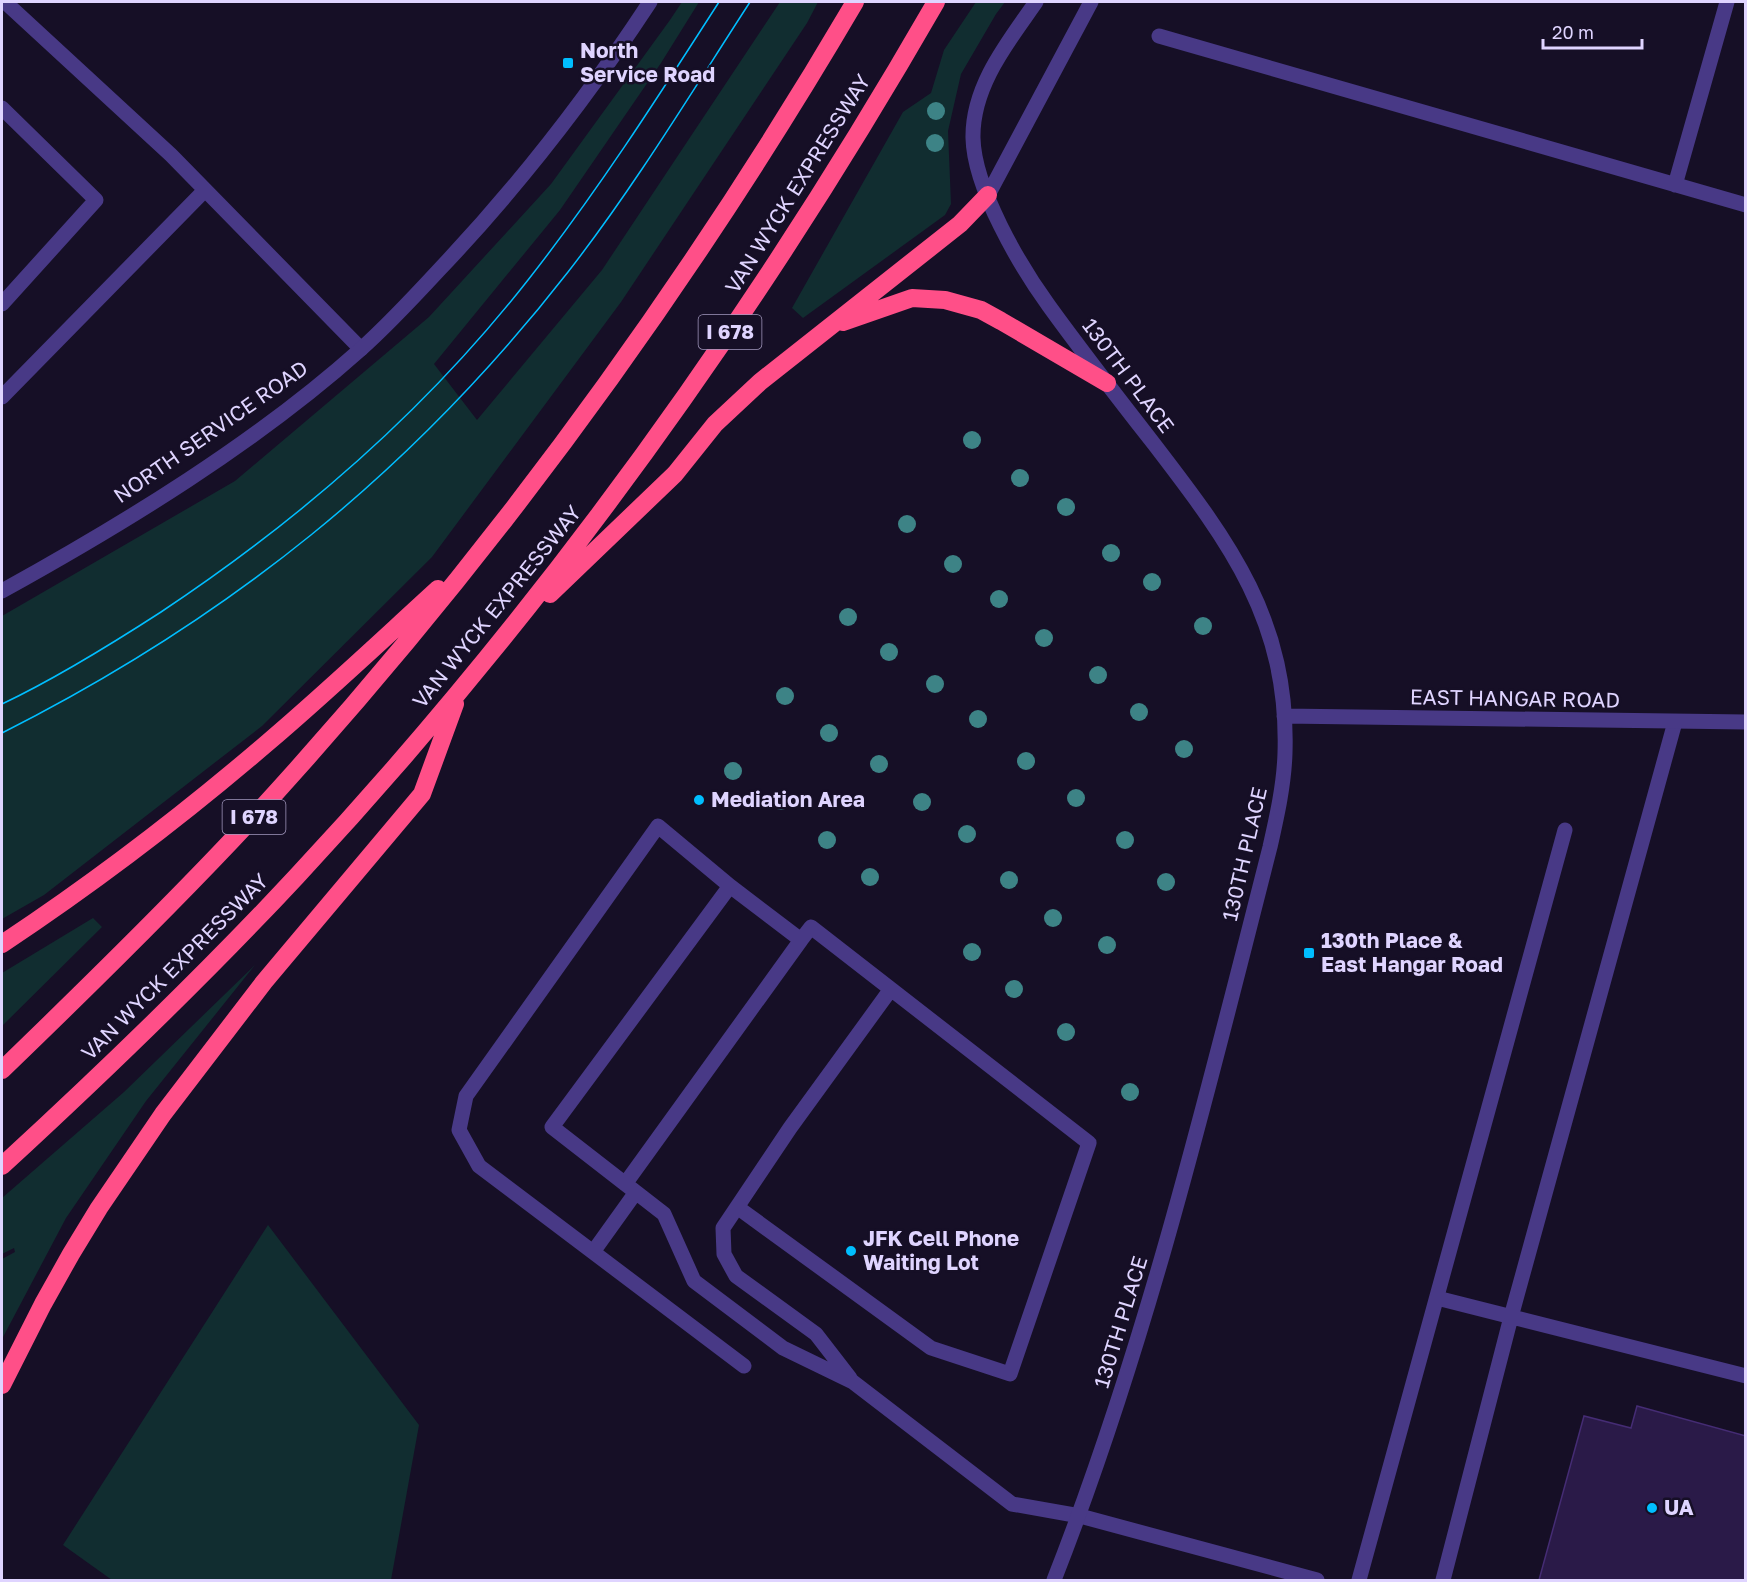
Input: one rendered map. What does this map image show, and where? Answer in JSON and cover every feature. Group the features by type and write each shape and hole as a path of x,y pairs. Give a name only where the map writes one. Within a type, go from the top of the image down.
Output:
{"highway":[{"name":"I 678","path":"2,1070 168,908 251,820 377,677 485,545 558,450 664,302 764,151 855,2"},
{"name":"VAN WYCK EXPRESSWAY","path":"2,1166 129,1048 243,933 381,783 497,645 644,455 750,304 848,152 936,2"},
{"path":"497,645 675,474 715,424 736,404 786,361 960,224 988,195"},
{"path":"830,327 912,298 945,300 981,310 1107,383"},
{"path":"2,944 105,872 264,746 485,545"},
{"path":"2,1385 71,1254 99,1208 163,1114 250,999 422,794 460,691"}],"street":[{"path":"5,2 171,155 361,349"},
{"name":"NORTH SERVICE ROAD","path":"2,591 97,537 243,442 361,349 447,262 516,186 611,61 650,2"},
{"name":"130TH PLACE","path":"1036,2 991,70 978,102 973,137 980,174 1022,266 1107,383 1215,524 1249,582 1262,609 1272,642 1284,716 1285,752 1282,788 1267,859 1160,1267 1103,1452 1054,1581"},
{"path":"988,195 1091,2"},
{"path":"1675,185 1727,2"},
{"path":"1159,36 1746,205"},
{"path":"2,108 96,200 2,304"},
{"path":"2,397 205,190"},
{"name":"EAST HANGAR ROAD","path":"1284,716 1746,722"},
{"path":"1443,1581 1511,1317 1675,722"},
{"path":"744,1366 479,1166 459,1130 466,1096 658,826 730,886 801,940"},
{"path":"1359,1581 1565,830"},
{"path":"730,886 552,1127 664,1214 694,1281 783,1348 853,1382 1012,1504 1080,1516 1317,1581"},
{"path":"593,1252 631,1188 811,927 1089,1143 1010,1374 932,1348 737,1207"},
{"path":"853,1382 816,1334 735,1276 724,1254 723,1228 790,1128 891,989"},
{"path":"1437,1298 1746,1376"}],"green space":[{"path":"682,2 699,2 661,63 560,210 434,364 477,420 602,270 780,2 818,2 807,23 621,302 432,557 262,726 44,895 2,919 2,616 235,481 429,317 551,184"},
{"path":"976,2 1005,2 961,74 948,131 951,204 945,215 803,318 792,308 903,112 931,93 944,50"},
{"path":"93,918 102,927 2,1026 2,973"},
{"path":"255,965 146,1101 66,1218 2,1339 2,1259 15,1252 14,1248 2,1254 2,1198 124,1092"},
{"path":"268,1225 419,1425 391,1580 112,1580 63,1545"}],"building":[{"name":"UA","path":"1637,1406 1746,1436 1746,1580 1539,1580 1584,1416 1631,1428"}],"tram line":[{"path":"2,704 103,649 212,577 310,501 358,461 403,418 489,328 554,246 627,143 719,2"},
{"path":"2,733 85,689 164,641 239,590 311,535 380,476 446,412 508,345 593,239 662,139 750,2"}],"place":[{"name":"North Service Road","path":"568,63"},
{"name":"Mediation Area","path":"699,800"},
{"name":"130th Place & East Hangar Road","path":"1309,953"},
{"name":"JFK Cell Phone Waiting Lot","path":"851,1251"},
{"name":"UA","path":"1652,1508"}]}
